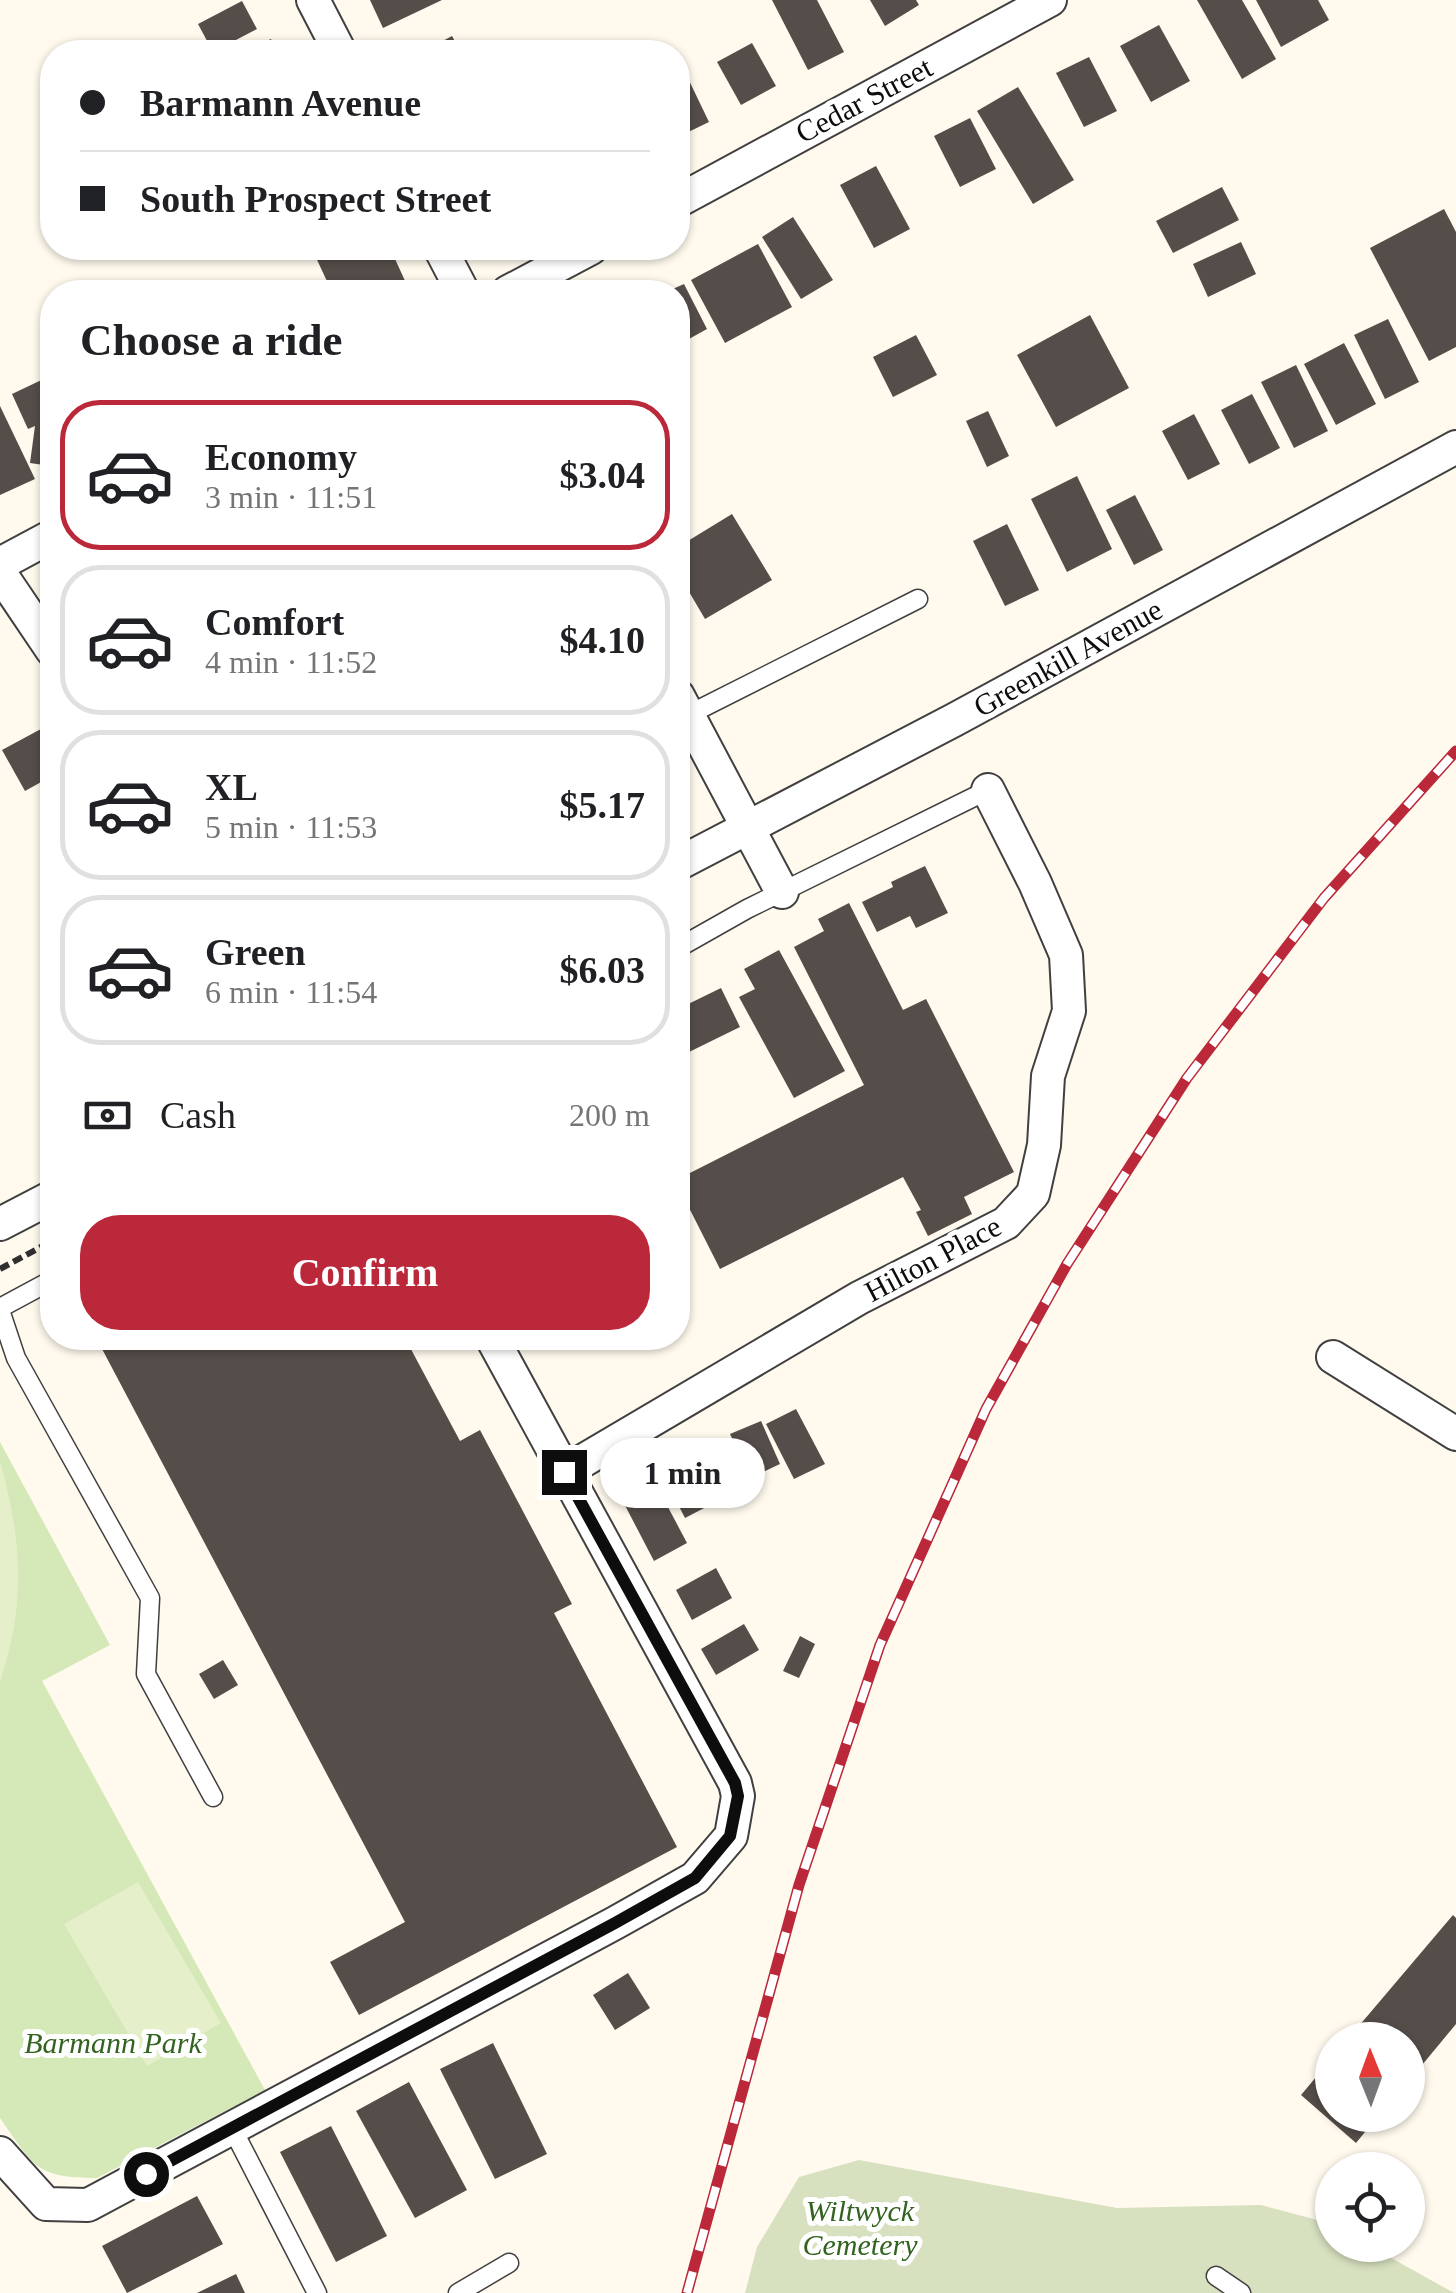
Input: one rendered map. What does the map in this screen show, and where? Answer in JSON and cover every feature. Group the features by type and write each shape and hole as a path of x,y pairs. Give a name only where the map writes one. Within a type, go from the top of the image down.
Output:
{"street":[{"path":"312,0 334,40"},
{"name":"Cedar Street","path":"690,195 1050,0"},
{"path":"531,280 568,260"},
{"name":"Greenkill Avenue","path":"690,858 954,720 1456,447"},
{"path":"0,564 40,542"},
{"path":"0,573 40,632"},
{"path":"690,721 782,892"},
{"name":"Hilton Place","path":"564,1472 859,1298 1006,1223 1034,1194 1044,1146 1048,1076 1069,1011 1066,955 988,790"},
{"path":"0,1224 40,1203"},
{"path":"0,2153 46,2204 88,2205 695,1878 730,1836 738,1796 735,1783 498,1350"},
{"path":"1333,1356 1456,1434"}],"lane":[{"path":"690,702 918,599"},
{"path":"690,942 988,790"},
{"path":"40,1287 0,1309 16,1358 150,1598 146,1674 214,1797"},
{"path":"232,2128 318,2293"},
{"path":"458,2293 510,2263"},
{"path":"1216,2276 1241,2293"}],"path":[{"path":"0,1269 40,1247"}],"green space":[{"name":"Barmann Park","path":"0,1442 110,1645 42,1681 265,2090 97,2178 60,2175 38,2166 0,2118"},
{"path":"0,1463 14,1525 18,1592 12,1637 0,1681"},
{"path":"138,1882 221,2023 147,2066 64,1924"},
{"name":"Wiltwyck Cemetery","path":"859,2160 1117,2208 1261,2205 1315,2219 1315,2262 1398,2262 1454,2293 745,2293 757,2247 799,2177"}],"building":[{"path":"370,0 442,0 383,28"},
{"path":"772,0 817,0 844,52 808,70"},
{"path":"870,0 916,0 919,5 885,26"},
{"path":"1197,0 1242,0 1276,59 1242,79"},
{"path":"1256,0 1318,0 1329,20 1281,47"},
{"path":"242,1 257,29 236,40 207,40 198,24"},
{"path":"1159,25 1190,81 1151,102 1120,46"},
{"path":"752,43 776,86 741,105 717,62"},
{"path":"1089,57 1117,111 1084,127 1056,73"},
{"path":"690,83 709,122 690,131"},
{"path":"1018,87 1074,180 1033,204 977,111"},
{"path":"970,118 996,169 960,187 934,136"},
{"path":"876,166 910,229 874,248 840,185"},
{"path":"1222,187 1239,220 1173,253 1156,221"},
{"path":"1444,209 1456,232 1456,347 1429,361 1370,248"},
{"path":"793,217 833,280 801,299 762,237"},
{"path":"1241,242 1256,274 1208,297 1193,264"},
{"path":"758,244 792,307 725,343 691,280"},
{"path":"317,260 395,260 405,280 326,280"},
{"path":"690,296 707,329 690,338"},
{"path":"1090,315 1129,388 1056,427 1017,355"},
{"path":"1388,319 1419,382 1385,399 1354,335"},
{"path":"916,335 937,375 893,397 873,357"},
{"path":"1344,343 1376,404 1336,425 1304,364"},
{"path":"1296,365 1328,431 1294,448 1261,382"},
{"path":"40,381 40,464 30,463 35,426 28,429 12,394"},
{"path":"1252,394 1280,448 1249,464 1221,410"},
{"path":"0,406 35,479 0,495"},
{"path":"988,411 1009,456 987,467 966,421"},
{"path":"1194,414 1220,464 1188,480 1162,431"},
{"path":"1077,476 1112,549 1067,572 1031,499"},
{"path":"1135,495 1163,550 1134,565 1106,510"},
{"path":"732,514 772,580 705,619 690,593 690,540"},
{"path":"1007,524 1039,590 1005,606 973,541"},
{"path":"40,729 40,783 25,791 2,750"},
{"path":"925,866 948,913 916,928 910,916 877,932 862,902"},
{"path":"849,903 903,1010 926,999 1014,1172 964,1197 972,1214 928,1236 916,1212 921,1210 903,1177 720,1269 690,1210 690,1173 864,1085 794,947 824,931 818,919"},
{"path":"779,950 845,1071 794,1098 739,997 755,989 744,969"},
{"path":"721,988 740,1027 690,1052 690,1003"},
{"path":"103,1350 411,1350 460,1441 480,1430 572,1604 554,1613 677,1847 359,2015 330,1962 405,1922"},
{"path":"796,1409 825,1464 794,1479 766,1424"},
{"path":"761,1421 780,1464 750,1478 730,1434"},
{"path":"726,1440 746,1483 716,1497 696,1455"},
{"path":"688,1457 712,1504 685,1518 661,1471"},
{"path":"651,1475 687,1543 654,1561 618,1492"},
{"path":"716,1568 732,1598 692,1620 676,1590"},
{"path":"744,1624 759,1650 716,1675 701,1649"},
{"path":"800,1636 815,1644 799,1678 783,1671"},
{"path":"223,1660 238,1685 214,1699 199,1674"},
{"path":"1453,1915 1456,2024 1425,2061 1425,2022 1362,2022"},
{"path":"628,1973 650,2008 615,2030 593,1995"},
{"path":"493,2043 547,2154 495,2179 440,2069"},
{"path":"1315,2078 1315,2107 1301,2095"},
{"path":"409,2082 467,2190 415,2218 356,2111"},
{"path":"331,2126 387,2236 336,2262 280,2152"},
{"path":"1343,2132 1365,2132 1356,2143"},
{"path":"197,2196 223,2244 127,2293 102,2246"},
{"path":"236,2274 245,2293 197,2293"}],"railway":[{"path":"687,2293 799,1885 880,1645 986,1409 1067,1264 1187,1078 1324,898 1456,751"}],"route":[{"path":"146,2174 695,1878 730,1836 738,1796 735,1783 564,1472"}]}
